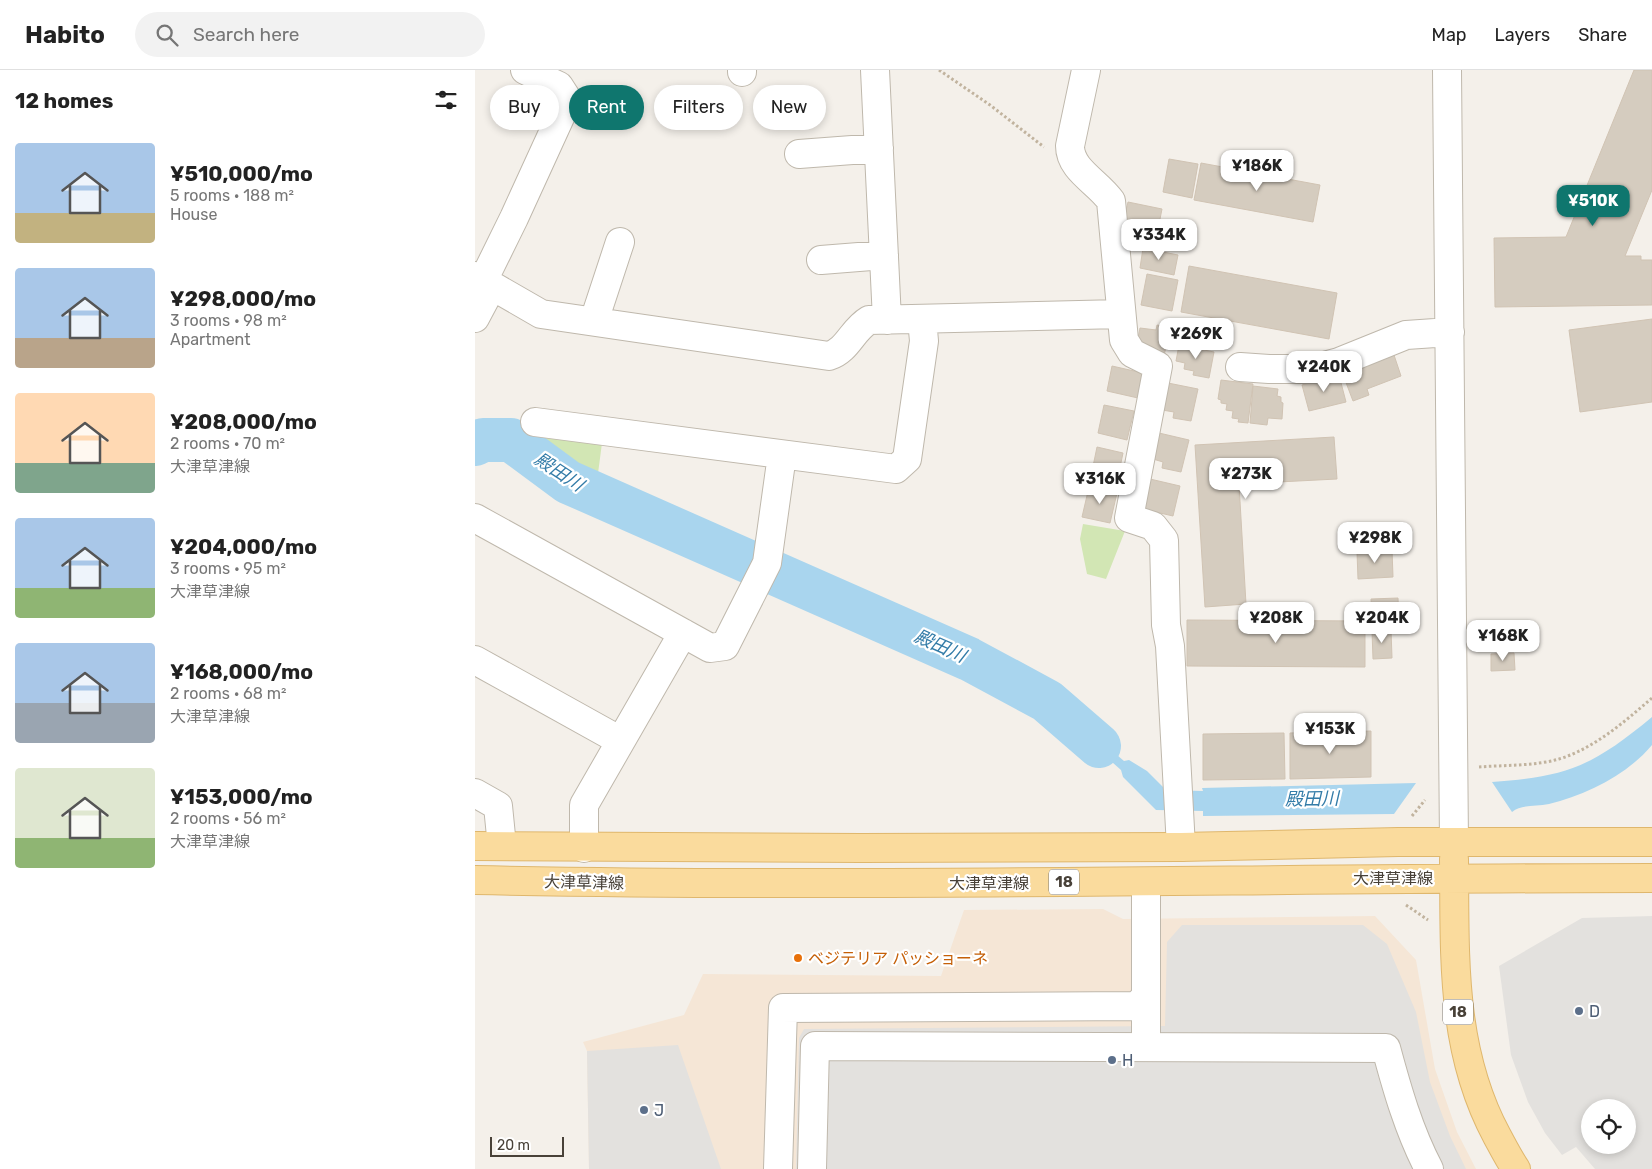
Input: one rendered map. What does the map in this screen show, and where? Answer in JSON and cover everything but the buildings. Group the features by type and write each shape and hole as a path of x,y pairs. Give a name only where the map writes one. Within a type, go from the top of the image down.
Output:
{"main road":[{"name":"18","path":"1454,842 1458,1016 1470,1073 1485,1112 1517,1169"},
{"name":"18","path":"475,846 584,848 1181,846 1454,842 1652,842"},
{"name":"大津草津線","path":"475,880 649,884 1652,878"}],"street":[{"path":"475,318 483,281 568,100 559,86 525,70"},
{"path":"875,70 887,320"},
{"path":"1086,70 1070,146 1070,156 1075,165 1103,189 1111,201 1124,340 1132,353 1158,366 1129,518 1153,526 1164,540 1166,625 1170,646 1181,846"},
{"path":"1447,70 1454,842"},
{"path":"799,154 879,148"},
{"path":"594,321 620,242"},
{"path":"821,260 884,255"},
{"path":"483,281 541,314 829,356 840,353 861,325 869,320 1121,314"},
{"path":"535,422 896,469 907,460 924,341 922,319"},
{"path":"1240,366 1269,369 1313,369 1339,362 1406,335 1450,332"},
{"path":"475,518 710,648 725,646 761,574 782,455"},
{"path":"584,848 584,805 619,740 683,633"},
{"path":"475,660 619,740"},
{"path":"475,793 498,806 502,846"},
{"path":"1146,882 1146,1047"},
{"path":"778,1169 783,1008 1119,1007 1136,1006 1146,997"},
{"path":"812,1169 815,1046 1386,1048 1399,1096 1429,1169"}],"path":[{"path":"939,70 990,105 1051,152 1070,156"},
{"path":"1454,768 1558,759 1580,751 1614,730 1652,698"},
{"path":"1410,818 1419,810 1425,800"},
{"path":"1399,901 1429,920"}],"shaded area":[{"name":"H","path":"1103,909 1123,919 1375,916 1416,960 1435,1069 1457,1132 1476,1169 589,1169 587,1051 583,1042 684,1015 703,974 941,976 964,910"},
{"name":"D","path":"1652,916 1652,1169 1595,1169 1582,1154 1636,1154 1636,1099 1581,1099 1581,1153 1576,1147 1562,1155 1545,1133 1528,1102 1511,1055 1499,966 1582,918"},
{"name":"H","path":"1182,925 1363,925 1387,944 1416,1012 1430,1082 1450,1136 1466,1169 796,1169 799,1038 804,1029 1165,1026 1167,942"},
{"name":"J","path":"678,1045 721,1169 589,1169 587,1051"}],"green space":[{"path":"530,433 602,443 597,481 557,463 530,440"},
{"path":"1083,524 1125,531 1106,579 1087,574 1080,539"}],"water":[{"path":"1057,704 1124,761 1129,760 1147,771 1166,790 1203,791 1202,788 1416,783 1394,814 1203,816 1203,811 1156,810 1123,777 1121,770 1053,710"},
{"path":"1652,717 1652,745 1642,756 1631,766 1605,782 1577,795 1549,804 1516,809 1512,812 1492,782 1541,776 1579,766 1613,747"}],"waterway":[{"name":"殿田川","path":"475,444 483,440 511,440 568,482 969,659 1047,701 1099,746"}],"place":[{"name":"ベジテリア パッショーネ","path":"798,958"},
{"name":"D","path":"1579,1011"},
{"name":"H","path":"1112,1060"},
{"name":"J","path":"644,1110"}]}
